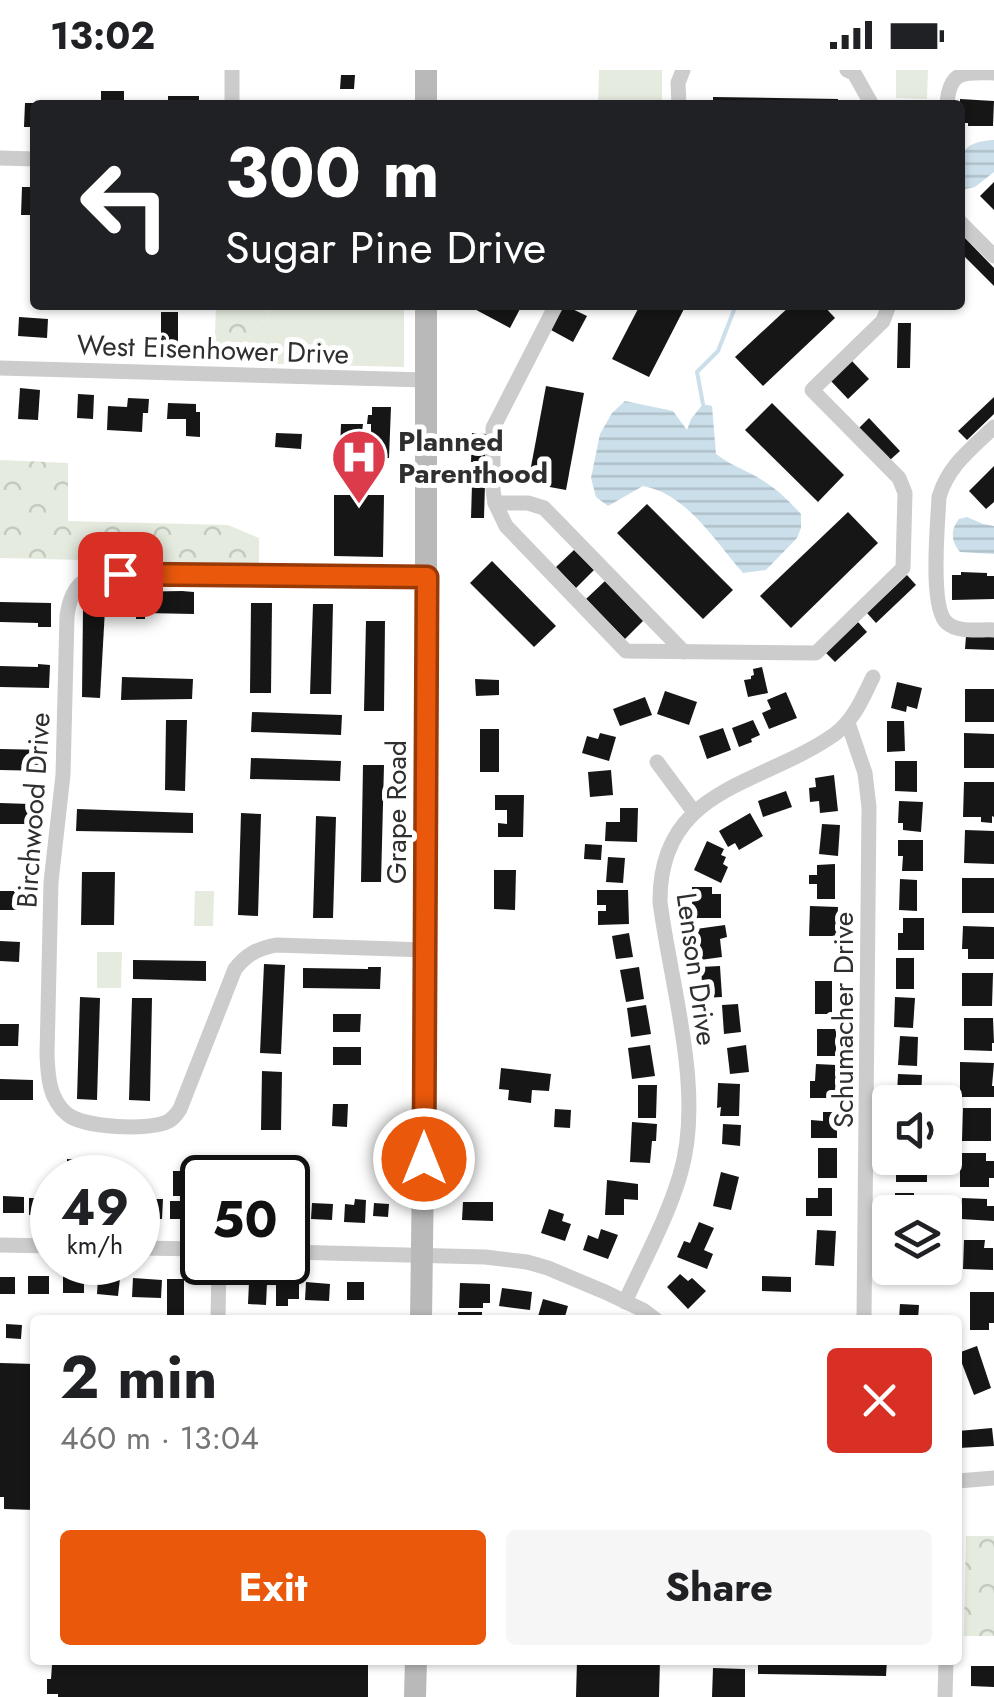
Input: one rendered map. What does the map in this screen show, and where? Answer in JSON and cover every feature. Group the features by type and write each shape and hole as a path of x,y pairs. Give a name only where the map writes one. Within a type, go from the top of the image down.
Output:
{"main road":[{"path":"426,70 426,100"},
{"name":"Grape Road","path":"422,1315 426,310"},
{"path":"415,1697 416,1665"}],"street":[{"path":"232,70 232,100"},
{"path":"678,100 683,70"},
{"path":"847,70 854,73 869,100"},
{"path":"947,100 948,87 959,74 994,72"},
{"path":"0,158 30,159"},
{"path":"965,227 994,256"},
{"path":"553,310 493,428 495,503 506,526 626,651 816,653 903,568 905,493 899,478 812,390 883,321 888,310"},
{"name":"West Eisenhower Drive","path":"0,368 426,380"},
{"path":"994,427 957,462 943,483 939,497 936,587 937,603 948,624 958,629 994,630"},
{"path":"495,503 528,502 544,508 684,652"},
{"name":"Birchwood Drive","path":"426,950 276,944 258,949 235,969 174,1118 153,1126 92,1124 77,1121 58,1104 47,1066 51,882 63,775 67,616 69,601 82,581 103,574 427,577"},
{"name":"Lenson Drive","path":"625,1302 680,1176 688,1134 689,1082 663,927 663,863 681,826 694,812 723,792 837,733 848,722 873,676"},
{"name":"Schumacher Drive","path":"848,722 865,773 868,807 864,1315"},
{"path":"657,762 694,812"},
{"path":"0,1245 30,1246"},
{"path":"310,1253 485,1257 527,1262 649,1315"},
{"path":"218,1315 219,1285"},
{"path":"962,1481 994,1478"},
{"path":"945,1697 946,1665"}],"green space":[{"path":"599,70 662,70 662,100 598,100"},
{"path":"896,70 928,70 927,99 896,98"},
{"path":"216,310 268,310 267,318 250,331 248,363 214,362"},
{"path":"268,310 404,310 404,367 248,363 250,331 267,318"},
{"path":"0,460 68,463 68,521 228,525 259,538 259,564 0,558"},
{"path":"195,891 214,891 213,926 194,926"},
{"path":"97,952 122,952 121,988 97,988"},
{"path":"966,1536 994,1536 994,1636 964,1636"}],"water":[{"path":"994,140 994,172 975,187 965,189 965,151 982,141"},
{"path":"625,401 673,411 687,430 703,404 712,406 716,454 770,485 801,514 797,538 766,570 743,573 687,509 659,491 643,486 608,506 596,497 591,478 600,434 612,413"},
{"path":"967,517 994,526 994,554 960,552 953,531 959,519"}],"building":[{"path":"341,75 355,75 354,89 340,89"},
{"path":"101,91 124,91 124,100 101,100"},
{"path":"168,96 199,96 199,100 168,100"},
{"path":"713,97 838,99 838,100"},
{"path":"960,99 994,101 993,126 968,126 965,100"},
{"path":"25,103 30,103 30,127 24,127"},
{"path":"994,182 994,210 980,196"},
{"path":"22,187 30,187 30,215 21,215"},
{"path":"965,238 994,268 994,286 965,257"},
{"path":"476,310 519,310 510,328"},
{"path":"561,310 587,316 573,342 551,330"},
{"path":"637,310 683,310 649,377 612,359"},
{"path":"786,310 828,310 835,318 763,386 735,357"},
{"path":"161,312 178,312 178,342 161,342"},
{"path":"19,317 48,319 47,338 18,336"},
{"path":"898,323 911,323 910,368 897,368"},
{"path":"852,361 869,379 848,399 830,380"},
{"path":"546,386 584,393 566,490 528,483"},
{"path":"20,388 40,390 38,420 18,419"},
{"path":"78,394 94,395 93,419 77,418"},
{"path":"994,397 994,414 967,440 958,431"},
{"path":"128,398 149,399 142,432 107,430 108,406 127,407"},
{"path":"168,403 196,404 196,412 200,412 200,437 186,436 186,419 167,419"},
{"path":"772,403 844,475 818,502 745,430"},
{"path":"372,407 391,407 389,458 360,457 360,448 340,448 341,424 363,424 362,432 371,432 371,424 367,424"},
{"path":"869,418 900,451 890,460 859,428"},
{"path":"276,433 302,434 301,449 275,447"},
{"path":"472,433 486,434 485,463 471,462"},
{"path":"994,466 994,502 986,509 969,491"},
{"path":"472,484 485,484 484,518 471,518"},
{"path":"334,495 384,495 383,557 334,556"},
{"path":"647,504 733,590 703,619 617,533"},
{"path":"848,512 878,543 791,628 760,596"},
{"path":"574,550 594,570 576,588 556,567"},
{"path":"492,561 556,626 534,647 470,583"},
{"path":"961,572 994,576 994,599 952,600 952,575"},
{"path":"907,575 916,585 876,623 867,613"},
{"path":"605,581 643,621 625,639 586,599"},
{"path":"123,592 194,592 194,614 145,613 145,619 136,619 136,612 123,612"},
{"path":"0,602 51,603 51,627 0,622"},
{"path":"251,603 272,603 271,693 250,693"},
{"path":"313,604 333,604 331,694 310,694"},
{"path":"83,608 105,609 100,698 82,697"},
{"path":"366,621 385,621 384,711 364,711"},
{"path":"858,622 867,632 835,662 826,653"},
{"path":"966,636 994,637 994,650 965,649"},
{"path":"50,665 49,688 0,687 0,666"},
{"path":"762,667 768,693 748,697 744,680 751,679 753,669"},
{"path":"122,677 193,679 192,699 121,700"},
{"path":"475,679 499,680 499,695 476,696"},
{"path":"897,682 922,688 917,709 907,706 906,712 891,708"},
{"path":"965,689 994,689 994,722 965,722"},
{"path":"665,691 697,702 689,725 657,714"},
{"path":"786,692 797,718 769,729 762,713 771,709 767,700"},
{"path":"645,697 652,715 620,726 613,709"},
{"path":"252,712 342,715 341,735 251,732"},
{"path":"166,720 187,720 185,791 165,790"},
{"path":"753,720 760,735 739,747 732,728"},
{"path":"887,721 904,721 905,751 887,752"},
{"path":"723,728 731,750 707,759 699,736"},
{"path":"480,729 499,729 499,772 480,772"},
{"path":"600,733 616,737 609,761 582,753 587,736 598,739"},
{"path":"964,733 994,734 994,768 964,768"},
{"path":"0,749 49,750 48,771 0,770"},
{"path":"251,758 341,761 340,781 250,779"},
{"path":"895,761 917,761 917,792 895,791"},
{"path":"363,765 384,765 381,882 361,882"},
{"path":"611,770 613,795 590,797 588,772"},
{"path":"834,775 838,811 820,813 819,801 810,802 809,788 816,787 815,778"},
{"path":"964,782 994,782 992,823 981,822 981,817 963,817"},
{"path":"786,791 792,807 763,817 758,801"},
{"path":"495,795 524,795 523,837 498,837 498,823 507,824 507,810 495,810"},
{"path":"899,801 923,802 921,832 903,830 903,823 898,823"},
{"path":"0,803 30,804 29,824 0,824"},
{"path":"620,808 638,808 637,842 605,841 606,822 620,822"},
{"path":"77,809 193,813 193,833 76,831"},
{"path":"241,813 261,814 258,916 238,915"},
{"path":"750,813 763,836 739,850 735,843 728,847 719,831"},
{"path":"316,816 336,817 333,918 313,918"},
{"path":"822,824 840,825 838,856 819,854"},
{"path":"965,830 994,831 994,864 964,863"},
{"path":"898,840 923,840 923,871 902,871"},
{"path":"707,841 724,849 723,864 728,867 721,883 694,870"},
{"path":"585,844 602,845 601,860 584,859"},
{"path":"608,857 625,858 623,883 606,882"},
{"path":"835,864 835,899 817,899 817,884 809,884 809,875 817,875 817,865"},
{"path":"494,870 516,870 515,910 494,909"},
{"path":"82,872 115,872 114,925 81,925"},
{"path":"962,878 994,878 994,913 962,913"},
{"path":"900,879 917,880 917,911 899,910"},
{"path":"692,887 712,887 712,894 721,894 721,918 692,918"},
{"path":"597,890 628,890 629,924 598,925 598,911 606,911 606,905 597,905"},
{"path":"0,891 21,891 21,910 0,910"},
{"path":"810,906 838,907 837,936 809,936"},
{"path":"903,918 924,918 924,950 898,950"},
{"path":"725,925 727,937 720,939 722,957 700,960 696,929"},
{"path":"963,926 994,927 994,959 968,959 968,949 962,949"},
{"path":"629,933 633,957 616,959 612,936"},
{"path":"0,941 20,942 19,962 0,961"},
{"path":"896,958 914,958 914,989 896,989"},
{"path":"133,960 206,961 206,981 133,979"},
{"path":"264,964 285,965 281,1054 260,1053"},
{"path":"720,966 722,997 703,998 701,967"},
{"path":"381,967 380,989 303,988 303,968"},
{"path":"639,967 644,999 626,1002 620,970"},
{"path":"962,973 993,973 992,1006 962,1006"},
{"path":"815,981 832,981 832,1014 815,1014"},
{"path":"80,997 100,998 97,1100 77,1099"},
{"path":"895,997 915,998 913,1028 894,1027"},
{"path":"132,998 152,998 150,1101 129,1100"},
{"path":"738,1004 741,1032 724,1034 722,1005"},
{"path":"646,1005 651,1034 631,1037 627,1008"},
{"path":"333,1014 361,1014 360,1032 333,1032"},
{"path":"964,1018 993,1018 992,1051 964,1050"},
{"path":"0,1024 19,1024 18,1046 0,1046"},
{"path":"817,1029 836,1029 836,1056 817,1056"},
{"path":"900,1036 918,1037 917,1066 898,1065"},
{"path":"650,1045 655,1076 632,1079 628,1048"},
{"path":"746,1045 749,1072 730,1074 727,1048"},
{"path":"333,1047 361,1047 361,1065 333,1065"},
{"path":"960,1062 994,1063 994,1097 962,1097"},
{"path":"816,1064 836,1065 835,1098 810,1098"},
{"path":"501,1068 551,1074 549,1091 532,1090 531,1103 508,1100 509,1090 499,1089"},
{"path":"262,1071 282,1072 281,1130 261,1130"},
{"path":"898,1074 922,1075 922,1085 897,1085"},
{"path":"0,1079 33,1080 33,1100 0,1100"},
{"path":"718,1083 740,1084 739,1116 720,1116"},
{"path":"638,1085 657,1085 656,1118 638,1118"},
{"path":"333,1104 348,1104 347,1127 332,1126"},
{"path":"963,1108 991,1108 991,1141 962,1141"},
{"path":"555,1109 571,1110 570,1128 554,1127"},
{"path":"823,1112 837,1112 837,1138 811,1138 811,1120 823,1121"},
{"path":"632,1122 657,1124 650,1163 630,1162"},
{"path":"723,1124 741,1125 740,1146 722,1144"},
{"path":"818,1148 837,1148 837,1178 818,1178"},
{"path":"962,1153 986,1153 986,1161 994,1161 994,1178 989,1178 989,1187 960,1187"},
{"path":"173,1171 180,1171 180,1196 173,1196"},
{"path":"721,1172 739,1177 731,1210 713,1206"},
{"path":"896,1175 927,1175 927,1182 896,1182"},
{"path":"607,1180 638,1184 638,1200 624,1199 624,1215 605,1215"},
{"path":"818,1188 832,1188 832,1216 806,1216 806,1198 818,1198"},
{"path":"3,1196 24,1197 24,1213 3,1213"},
{"path":"962,1198 987,1199 987,1206 994,1206 994,1221 962,1219"},
{"path":"355,1199 366,1200 365,1223 344,1222 345,1204 354,1205"},
{"path":"170,1201 180,1201 180,1219 170,1219"},
{"path":"463,1202 493,1202 493,1221 462,1220"},
{"path":"312,1203 333,1204 332,1220 311,1219"},
{"path":"374,1203 389,1204 388,1217 373,1216"},
{"path":"549,1209 564,1214 562,1221 571,1224 565,1241 541,1233"},
{"path":"699,1222 714,1228 704,1250 713,1254 707,1269 677,1257 684,1241 690,1243"},
{"path":"601,1229 618,1235 608,1259 583,1250 588,1235 598,1239"},
{"path":"817,1230 836,1231 834,1266 815,1265"},
{"path":"964,1240 985,1240 984,1248 993,1248 993,1270 963,1269"},
{"path":"680,1274 688,1281 692,1278 706,1291 688,1309 667,1287"},
{"path":"28,1276 30,1285 49,1285 49,1294 28,1294"},
{"path":"762,1276 791,1277 791,1292 762,1291"},
{"path":"0,1277 15,1277 15,1294 0,1294"},
{"path":"167,1279 180,1279 180,1285 184,1285 184,1315 167,1315"},
{"path":"162,1280 161,1298 132,1297 133,1285 160,1285"},
{"path":"310,1282 330,1284 329,1301 305,1300 306,1285"},
{"path":"347,1282 364,1282 364,1300 347,1300"},
{"path":"460,1283 490,1284 490,1303 483,1303 483,1308 459,1308"},
{"path":"63,1285 84,1285 84,1293 63,1293"},
{"path":"98,1285 119,1285 118,1296 97,1294"},
{"path":"249,1285 267,1285 266,1305 248,1304"},
{"path":"276,1285 299,1285 299,1299 288,1299 288,1306 276,1306"},
{"path":"502,1288 532,1292 530,1310 499,1306"},
{"path":"970,1292 994,1292 994,1323 989,1323 989,1330 970,1330"},
{"path":"543,1299 568,1306 565,1315 538,1315"},
{"path":"900,1304 919,1305 918,1315 899,1315"},
{"path":"458,1312 482,1312 482,1315"},
{"path":"6,1324 22,1325 21,1339 6,1338"},
{"path":"977,1346 991,1388 974,1395 962,1364 962,1352"},
{"path":"0,1363 30,1364 30,1510 4,1509 4,1497 0,1497"},
{"path":"992,1428 994,1446 962,1448 962,1431"},
{"path":"52,1665 368,1665 368,1697 58,1697 47,1694"},
{"path":"577,1665 660,1665 659,1697 576,1697"},
{"path":"758,1665 887,1665 886,1676 758,1674"},
{"path":"971,1666 994,1666 994,1687 971,1686"},
{"path":"713,1668 745,1669 745,1697 712,1697"}],"waterway":[{"path":"703,404 697,372 718,351 734,310"}],"place":[{"name":"Planned Parenthood","path":"359,506"}],"route":[{"path":"120,574 427,577 424,1159"}]}
